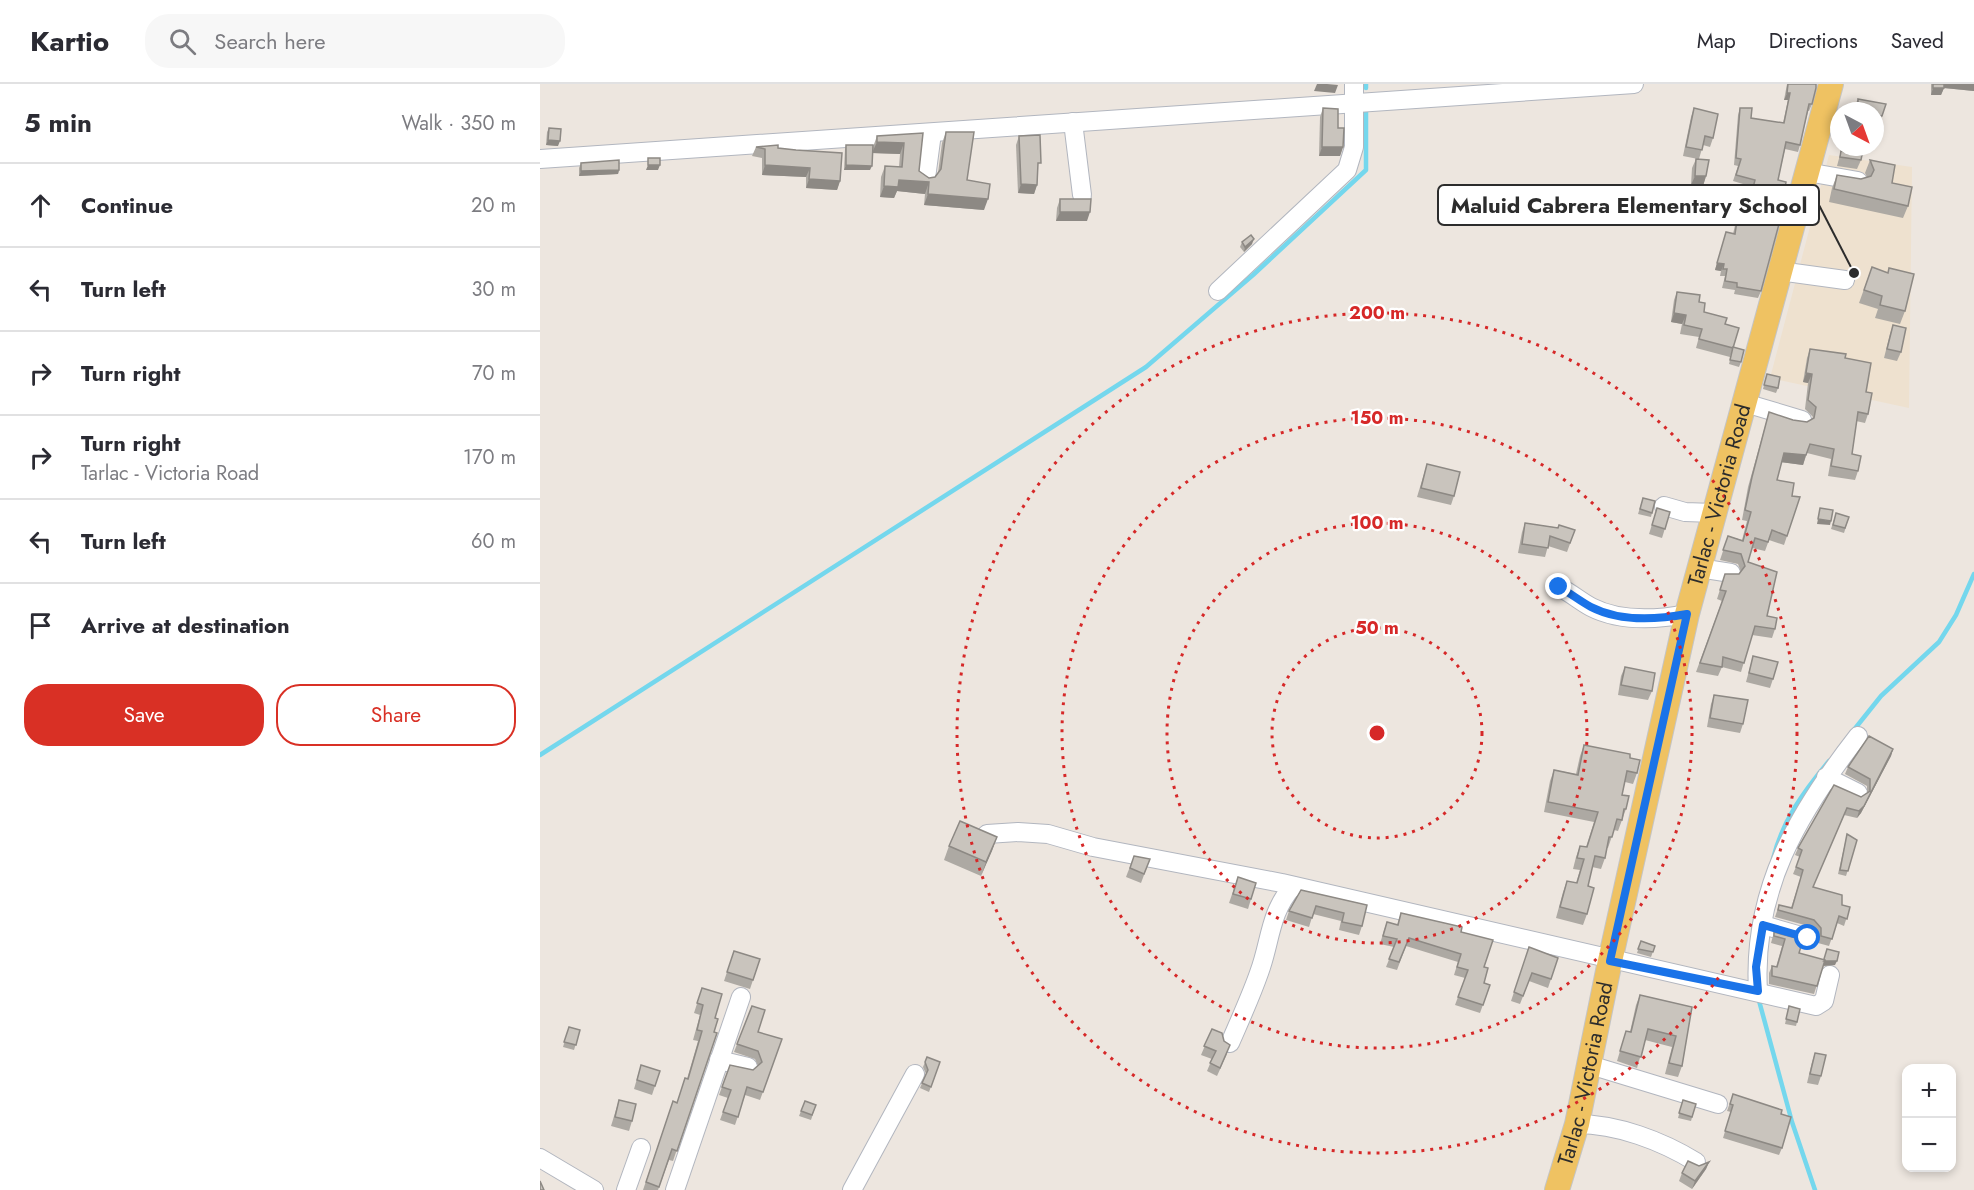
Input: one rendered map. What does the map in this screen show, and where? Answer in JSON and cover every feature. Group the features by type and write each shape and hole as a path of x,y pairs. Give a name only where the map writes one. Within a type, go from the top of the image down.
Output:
{"main road":[{"name":"Tarlac - Victoria Road","path":"1557,1190 1577,1124 1610,961 1687,614 1832,84"}],"street":[{"path":"1218,291 1347,170 1353,157 1354,84"},
{"path":"540,159 1354,104 1515,88 1634,84"},
{"path":"1073,122 1082,195"},
{"path":"926,178 932,133"},
{"path":"1807,172 1858,181"},
{"path":"1779,271 1845,280"},
{"path":"1745,403 1802,420"},
{"path":"1664,506 1685,512 1714,513"},
{"path":"1699,568 1731,573"},
{"path":"1559,587 1590,607 1610,614 1664,619 1687,614"},
{"path":"1758,991 1756,967 1771,880 1786,843 1826,777 1858,736"},
{"path":"1826,777 1858,793"},
{"path":"987,834 1018,832 1048,834 1093,847 1293,886 1610,961 1758,991 1816,1006 1824,1001 1830,975"},
{"path":"1230,1043 1260,972 1274,913 1280,900 1293,886"},
{"path":"1763,925 1808,938"},
{"path":"675,1190 672,1169 719,1060 741,997"},
{"path":"719,1060 748,1067"},
{"path":"1590,1065 1718,1104"},
{"path":"852,1190 915,1074"},
{"path":"1577,1124 1604,1124 1681,1153 1696,1162"},
{"path":"626,1190 641,1148"},
{"path":"540,1158 594,1190"}],"shaded area":[{"path":"1829,155 1912,167 1909,408 1770,378"}],"building":[{"path":"1788,84 1816,84 1816,88 1812,104 1809,104 1800,145 1786,142 1778,180 1786,182 1779,224 1761,291 1737,287 1737,283 1725,281 1727,269 1723,269 1724,264 1717,263 1726,232 1735,234 1738,214 1746,215 1755,180 1736,175 1741,159 1736,158 1740,108 1752,108 1751,118 1784,123 1790,93 1787,93"},
{"path":"1933,84 1944,84 1944,88 1933,88"},
{"path":"1858,99 1875,102 1858,102"},
{"path":"1323,108 1338,109 1338,128 1344,128 1343,147 1322,147"},
{"path":"1694,108 1718,114 1713,138 1705,136 1702,150 1686,147"},
{"path":"549,128 561,129 560,141 548,140"},
{"path":"946,132 974,132 967,180 990,184 988,199 928,194 929,182 899,180 898,187 884,186 885,166 902,167 904,143 877,142 877,136 923,133 919,171 929,178 935,177 941,169"},
{"path":"1040,135 1041,163 1038,163 1037,185 1021,184 1019,136"},
{"path":"778,145 778,148 842,153 840,181 809,179 810,168 765,165 765,149 756,147"},
{"path":"846,145 873,145 872,166 846,165"},
{"path":"1840,156 1862,156 1861,160"},
{"path":"648,158 660,158 660,165 648,165"},
{"path":"1696,159 1709,160 1706,176 1695,176"},
{"path":"619,160 619,170 581,171 581,163"},
{"path":"1870,160 1895,165 1892,183 1912,187 1908,206 1834,189 1837,175 1861,179 1871,176 1874,170"},
{"path":"1060,199 1091,199 1090,212 1060,212"},
{"path":"1251,235 1254,239 1245,247 1242,242"},
{"path":"1872,267 1888,273 1889,268 1914,274 1905,311 1880,305 1882,296 1864,290"},
{"path":"1677,292 1700,295 1699,302 1705,303 1704,312 1727,318 1725,324 1739,328 1733,348 1699,339 1702,329 1684,325 1686,315 1674,313"},
{"path":"1893,325 1906,328 1901,352 1887,349"},
{"path":"1733,347 1744,350 1741,362 1730,360"},
{"path":"1810,349 1846,354 1845,358 1871,363 1866,392 1872,393 1868,414 1858,412 1852,454 1861,456 1858,471 1831,466 1834,449 1810,444 1806,455 1784,453 1777,480 1794,483 1792,496 1800,497 1787,536 1772,530 1768,542 1755,538 1748,562 1777,572 1767,616 1777,618 1775,629 1755,626 1744,663 1723,657 1722,667 1700,663 1726,591 1720,590 1725,574 1739,574 1745,566 1741,554 1723,550 1728,536 1743,541 1751,512 1745,510 1769,412 1807,422 1814,418 1816,407 1808,400 1812,374 1806,373"},
{"path":"1767,374 1780,377 1778,388 1764,385"},
{"path":"1427,464 1460,472 1454,496 1421,488"},
{"path":"1643,498 1655,501 1652,513 1640,509"},
{"path":"1657,508 1670,512 1665,529 1652,525"},
{"path":"1820,508 1833,510 1831,521 1818,519"},
{"path":"1836,513 1849,517 1845,528 1833,525"},
{"path":"1525,523 1558,528 1559,525 1575,530 1570,543 1550,536 1548,548 1522,544"},
{"path":"1753,656 1778,662 1773,679 1749,673"},
{"path":"1625,667 1655,673 1652,691 1621,685"},
{"path":"1714,695 1748,700 1743,724 1710,718"},
{"path":"1869,736 1893,749 1864,806 1859,811 1847,808 1813,887 1842,895 1842,905 1850,907 1847,919 1839,916 1832,939 1821,936 1821,928 1814,920 1778,910 1779,905 1792,908 1803,870 1796,867 1802,850 1798,848 1834,785 1861,797 1870,791 1870,779 1848,767"},
{"path":"1584,745 1630,754 1630,758 1640,760 1637,773 1627,771 1622,795 1629,796 1626,809 1624,809 1622,820 1617,819 1612,837 1609,837 1605,858 1595,856 1588,886 1594,888 1587,914 1560,907 1567,881 1577,883 1584,859 1577,858 1580,846 1587,847 1598,812 1548,802 1554,770 1578,775"},
{"path":"960,821 997,837 986,862 949,846"},
{"path":"1847,834 1857,840 1848,871 1840,870"},
{"path":"1134,856 1150,859 1144,874 1130,868"},
{"path":"1238,877 1256,883 1251,899 1233,894"},
{"path":"1301,890 1367,905 1362,926 1342,922 1344,913 1316,906 1312,918 1289,911"},
{"path":"1401,913 1462,927 1461,932 1493,940 1484,967 1488,968 1484,983 1490,985 1483,1005 1458,997 1468,970 1457,967 1461,954 1409,938 1399,962 1389,959 1397,939 1383,936 1387,922 1398,925"},
{"path":"1774,932 1803,940 1799,953 1825,960 1817,986 1772,976 1772,966 1777,967 1785,939 1774,936"},
{"path":"1641,941 1655,946 1653,952 1638,949"},
{"path":"1529,947 1558,958 1551,979 1532,973 1523,996 1514,992"},
{"path":"1827,949 1839,952 1837,961 1824,961"},
{"path":"734,951 760,959 753,980 727,972"},
{"path":"702,988 722,994 715,1018 718,1019 714,1032 717,1033 677,1151 672,1149 659,1187 646,1182 673,1101 677,1103 685,1078 688,1079 702,1031 697,1030 703,1005 697,1003"},
{"path":"1640,995 1692,1007 1682,1066 1669,1063 1676,1036 1648,1029 1641,1057 1620,1051 1626,1031 1631,1032"},
{"path":"752,1006 765,1010 758,1032 782,1039 763,1092 747,1087 738,1117 723,1112 731,1090 722,1087 730,1065 753,1070 762,1062 758,1051 737,1044"},
{"path":"1789,1006 1800,1009 1797,1022 1786,1019"},
{"path":"569,1027 580,1030 576,1045 564,1042"},
{"path":"1212,1029 1222,1033 1224,1041 1230,1045 1220,1068 1210,1063 1216,1051 1204,1046"},
{"path":"1815,1053 1826,1055 1821,1076 1810,1074"},
{"path":"927,1057 940,1062 931,1087 922,1083 928,1070 925,1062"},
{"path":"641,1065 660,1071 655,1086 637,1080"},
{"path":"1733,1094 1782,1110 1781,1114 1791,1117 1782,1148 1725,1131 1733,1105 1730,1104"},
{"path":"619,1100 636,1104 632,1121 615,1117"},
{"path":"1683,1100 1696,1104 1692,1117 1679,1113"},
{"path":"805,1101 816,1105 812,1115 801,1111"},
{"path":"1688,1161 1699,1166 1709,1162 1695,1181 1682,1173"}],"waterway":[{"path":"540,755 1146,367 1253,275 1366,170 1366,111"},
{"path":"1853,731 1881,696 1939,642 1956,615 1974,574"},
{"path":"1773,859 1788,819 1829,761"},
{"path":"1758,997 1792,1122 1815,1190"}],"place":[{"name":"Maluid Cabrera Elementary School","path":"1854,273"}],"route":[{"path":"1559,587 1590,607 1610,614 1631,618 1664,619 1687,614 1610,961 1758,991 1756,967 1763,925 1808,938"}]}
